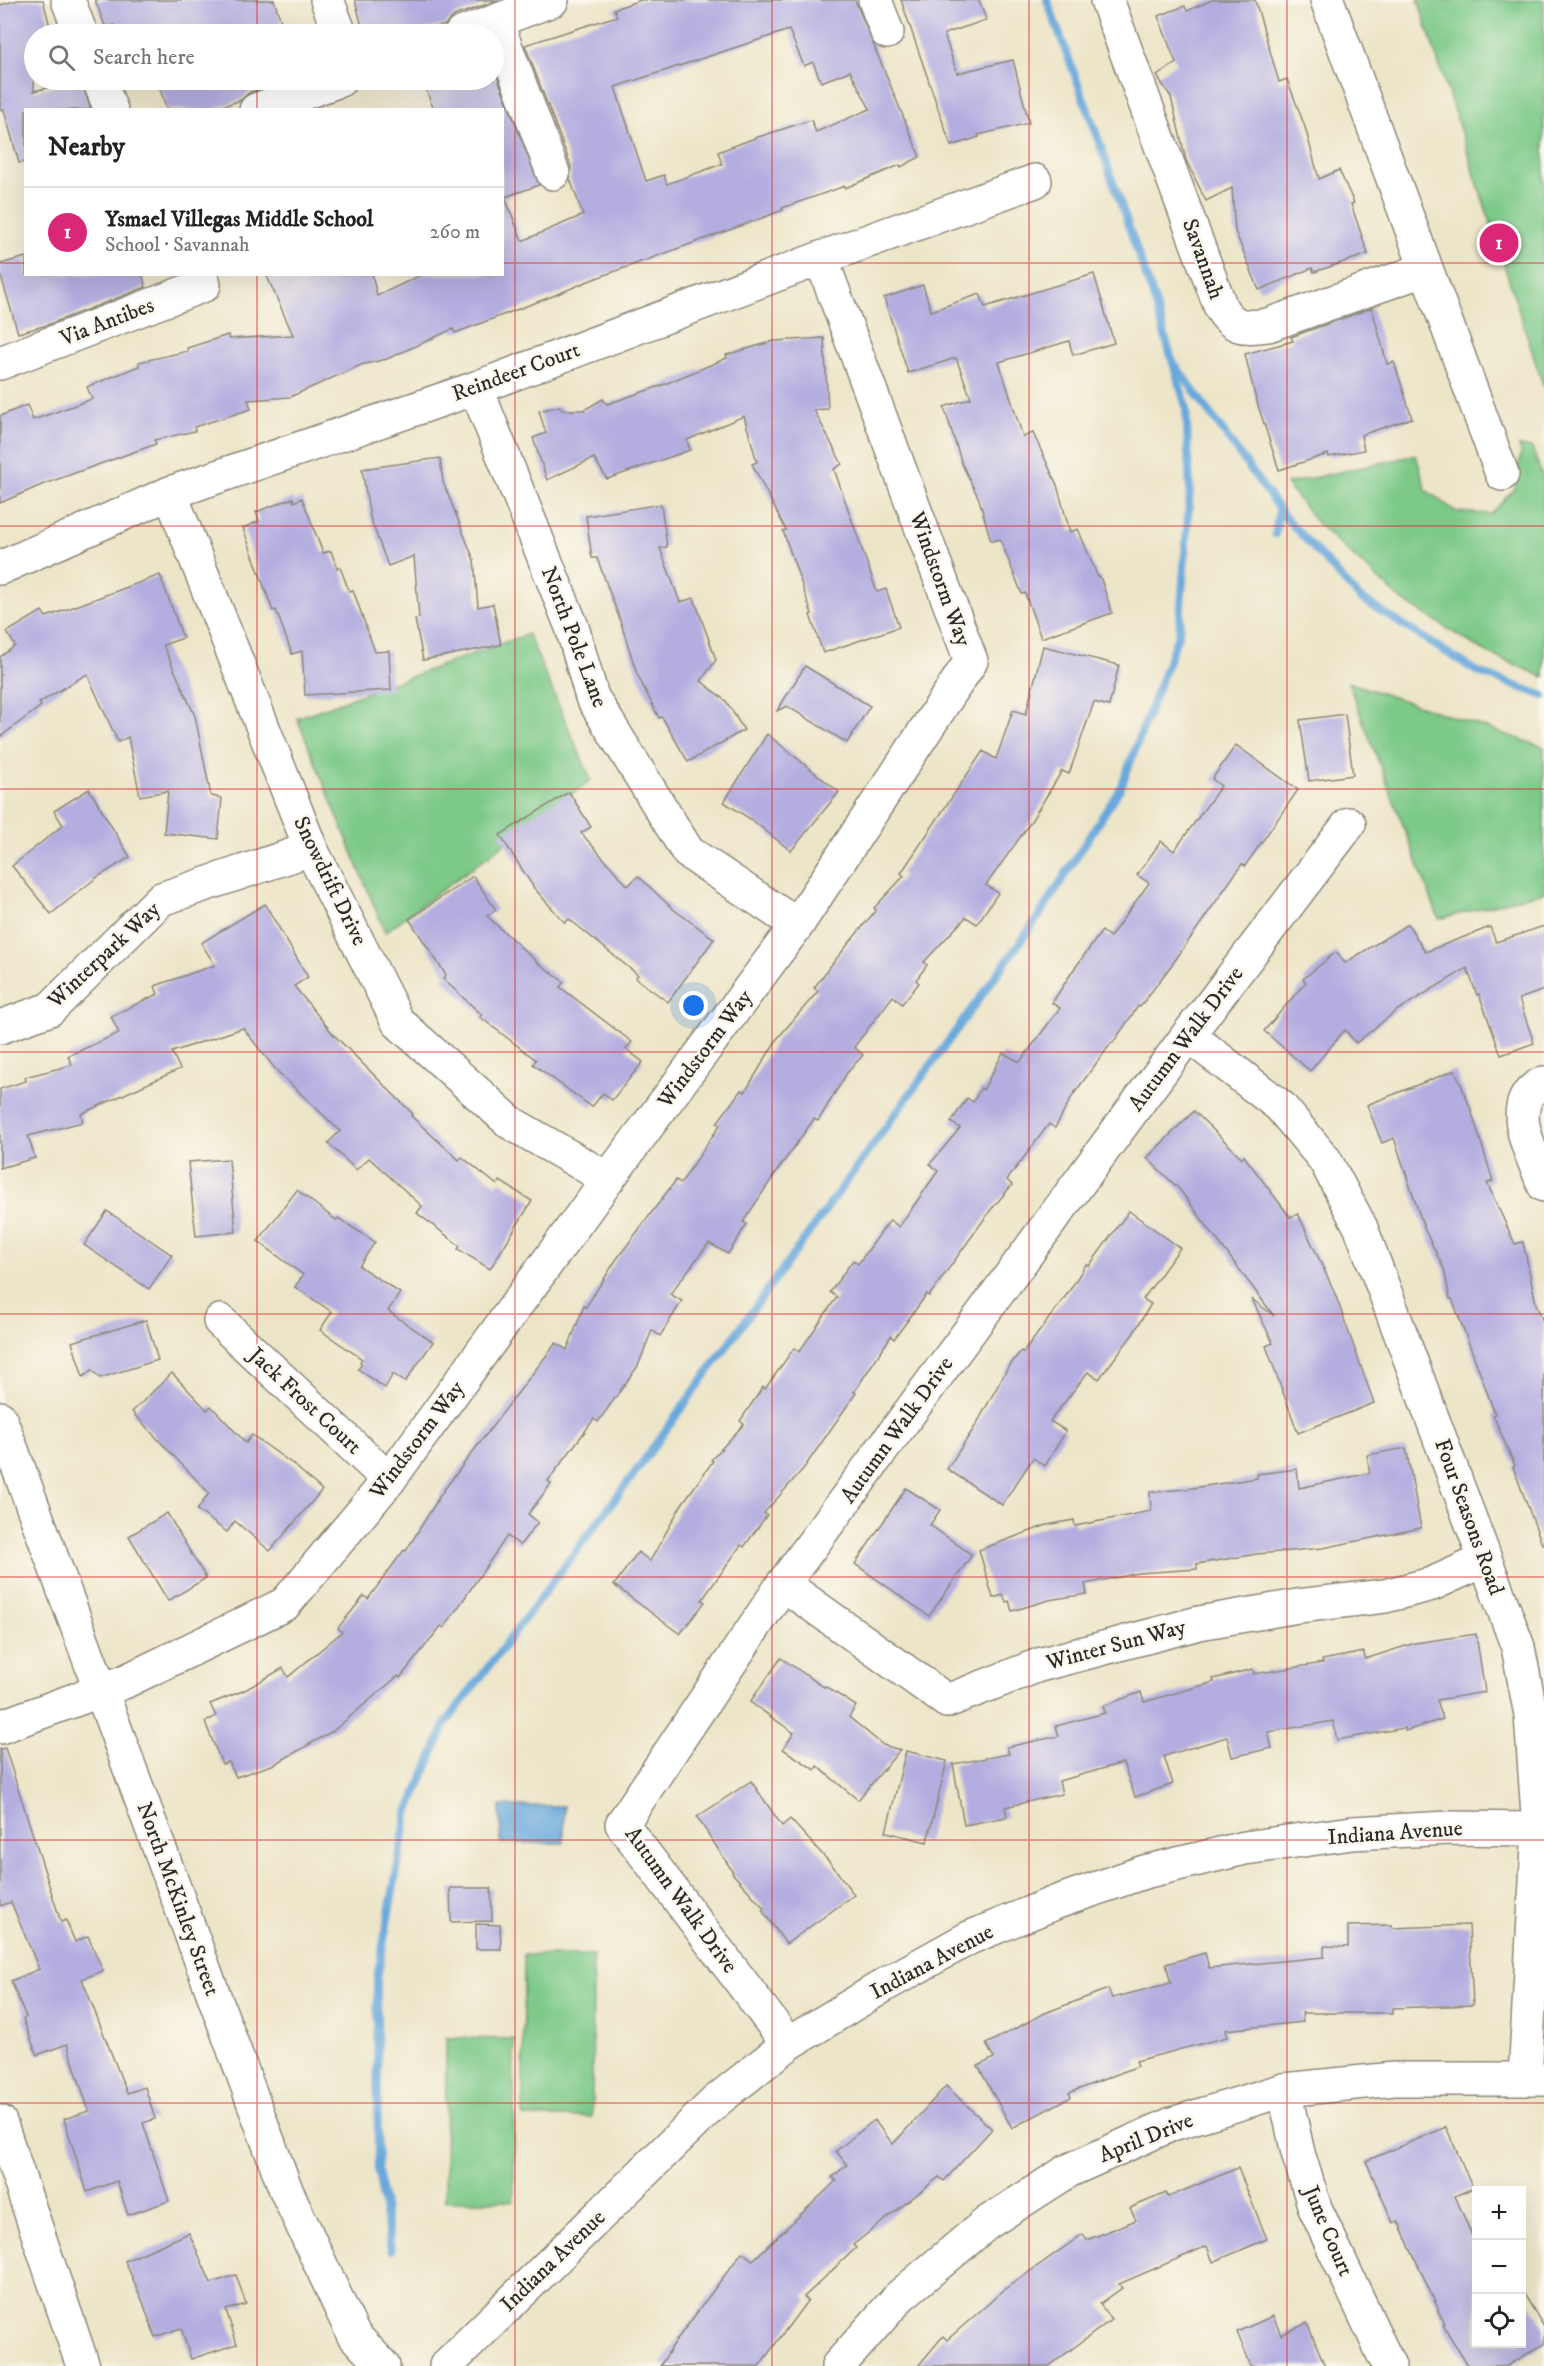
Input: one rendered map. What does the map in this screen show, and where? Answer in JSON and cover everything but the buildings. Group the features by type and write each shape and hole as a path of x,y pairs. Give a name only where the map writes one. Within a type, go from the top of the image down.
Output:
{"street":[{"path":"68,0 77,24"},
{"path":"327,0 336,24"},
{"path":"488,24 552,0"},
{"path":"875,0 887,32"},
{"name":"Savannah","path":"1107,0 1221,308 1228,320 1238,325 1253,327 1268,325 1426,269"},
{"path":"1327,0 1502,474"},
{"path":"504,42 553,173"},
{"path":"103,90 110,108"},
{"path":"262,108 312,90"},
{"name":"Reindeer Court","path":"0,568 170,493 476,388 821,258 1035,182"},
{"name":"Windstorm Way","path":"0,1727 124,1682 285,1604 389,1480 608,1179 797,926 970,660 821,258"},
{"name":"Via Antibes","path":"0,363 204,285 202,276"},
{"name":"North Pole Lane","path":"476,388 572,627 592,697 688,852 797,926"},
{"name":"Snowdrift Drive","path":"170,493 311,849 398,1022 511,1123 608,1179"},
{"name":"Autumn Walk Drive","path":"788,2044 622,1824 783,1584 1188,1035 1349,824"},
{"name":"Winterpark Way","path":"0,1028 50,1009 161,899 311,849"},
{"name":"Four Seasons Road","path":"1188,1035 1280,1106 1325,1160 1361,1228 1518,1647 1531,1715 1541,1829 1534,2079"},
{"path":"1544,1083 1530,1093 1522,1103 1521,1115 1523,1128 1544,1185"},
{"name":"Jack Frost Court","path":"220,1321 389,1480"},
{"name":"North McKinley Street","path":"0,1418 286,2190 353,2334 383,2366"},
{"name":"Winter Sun Way","path":"783,1584 946,1701 1039,1665 1187,1626 1298,1606 1385,1596 1431,1584 1485,1560"},
{"name":"Indiana Avenue","path":"446,2366 715,2102 788,2044 888,1983 969,1938 1057,1902 1144,1872 1245,1848 1352,1833 1449,1828 1541,1829"},
{"name":"April Drive","path":"838,2366 900,2296 987,2223 1068,2171 1172,2124 1284,2090 1394,2079 1534,2079"},
{"name":"June Court","path":"1284,2090 1298,2153 1315,2208 1389,2366"},
{"path":"0,2122 83,2366"}],"green space":[{"path":"1418,0 1544,0 1544,388"},
{"path":"1519,446 1532,448 1544,481 1544,677 1485,652 1400,599 1319,525 1286,484 1416,455 1426,490 1457,512 1491,514 1515,488 1521,453"},
{"path":"528,634 591,780 385,932 297,718"},
{"path":"1348,682 1544,747 1544,892 1439,919"},
{"path":"524,1955 593,1955 592,2117 523,2117"},
{"path":"446,2038 514,2039 514,2201 445,2201"}],"water":[{"path":"500,1806 564,1806 564,1843 501,1843"}],"waterway":[{"path":"391,2250 378,2170 377,1978 407,1815 446,1723 631,1478 1037,919 1121,787 1179,633 1190,490 1186,407 1154,299 1047,0"},
{"path":"1176,366 1284,516 1360,598 1478,672 1544,696"},
{"path":"1275,534 1279,510"}],"place":[{"name":"Ysmael Villegas Middle School","path":"1499,243"}]}
